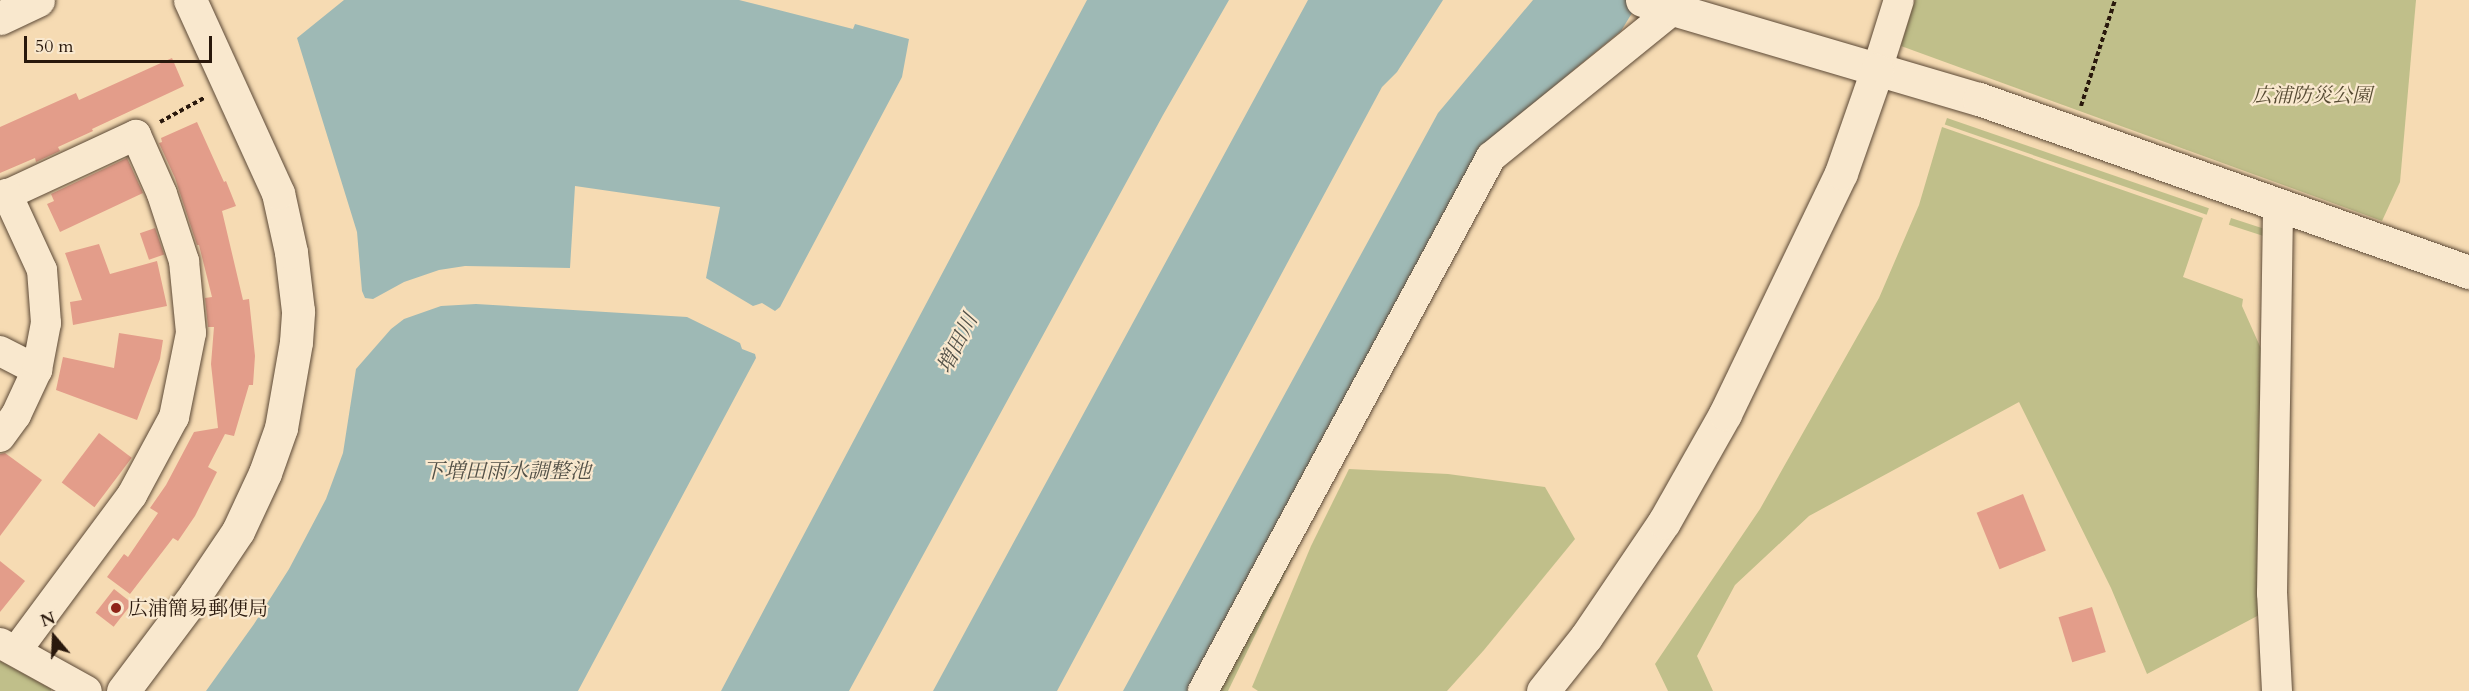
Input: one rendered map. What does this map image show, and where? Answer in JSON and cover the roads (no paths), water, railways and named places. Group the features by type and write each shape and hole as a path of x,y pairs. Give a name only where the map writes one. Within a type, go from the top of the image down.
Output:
{"street":[{"path":"0,18 38,0"},
{"path":"123,691 195,595 238,531 265,473 280,428 296,342 298,311 291,252 278,193 234,91 190,0"},
{"path":"1543,691 1586,637 1664,522 1725,414 1841,173 1899,0"},
{"path":"1203,691 1491,157 1663,4 1979,99 2469,272"},
{"path":"0,437 16,415 37,370 46,323 42,270 3,196 136,135 162,194 184,261 191,333 174,417 132,495 8,647 87,691"},
{"path":"2277,691 2272,593 2278,206"},
{"path":"0,351 37,370"}],"water":[{"path":"344,0 739,0 853,29 855,24 909,39 902,77 780,307 775,311 762,303 753,306 706,278 720,207 575,186 570,268 465,266 439,270 404,282 373,299 365,298 362,291 357,232 297,38"},
{"name":"増田川","path":"1087,0 1229,0 1163,115 849,691 721,691"},
{"path":"1308,0 1443,0 1397,72 1382,87 1057,691 933,691"},
{"path":"1533,0 1640,0 1621,31 1486,142 1188,691 1123,691 1438,113"},
{"name":"下増田雨水調整池","path":"476,304 687,317 740,343 742,349 755,354 756,358 578,691 206,691 254,624 289,569 326,499 343,453 356,369 391,329 404,319 441,306"}],"place":[{"name":"広浦簡易郵便局","path":"116,608"}],"park label":[{"name":"広浦防災公園","path":"2312,95"}]}
